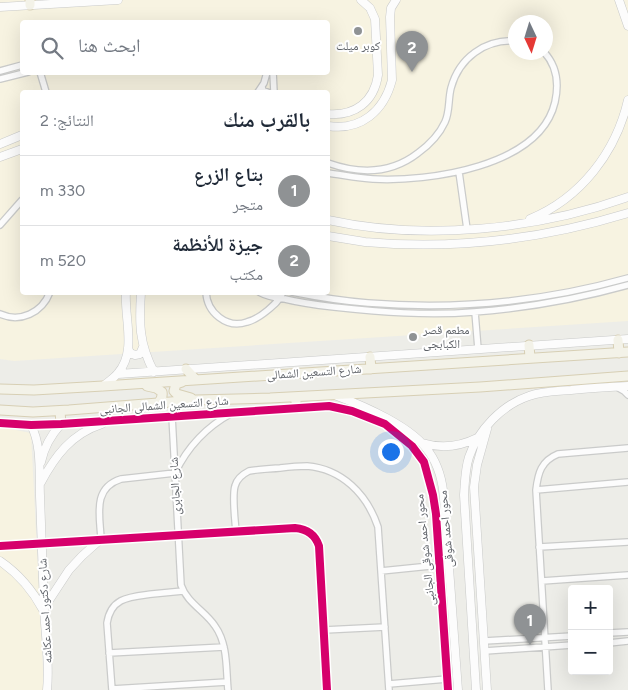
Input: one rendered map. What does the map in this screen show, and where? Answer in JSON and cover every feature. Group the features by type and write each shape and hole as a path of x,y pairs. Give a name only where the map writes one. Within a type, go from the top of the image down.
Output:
{"main road":[{"path":"623,339 624,353"},
{"path":"529,345 530,358"},
{"name":"شارع التسعين الشمالى","path":"0,389 34,390 139,384 624,353"},
{"path":"370,357 371,369"},
{"path":"186,369 196,380"},
{"name":"شارع التسعين الشمالى","path":"0,410 60,411 196,400 548,387 628,376"},
{"path":"184,380 176,384 175,393 196,400"},
{"path":"139,384 156,388 162,392 161,400 158,403"},
{"path":"296,397 296,408"},
{"path":"60,411 61,424"}],"street":[{"path":"0,7 30,2 118,0"},
{"path":"330,126 345,127 364,120 386,99 393,74 389,4 396,0"},
{"path":"619,0 628,26"},
{"path":"330,114 343,114 358,108 370,97 374,90 378,74 376,26 373,13 367,2"},
{"path":"330,164 348,169 373,170 395,166 413,157 430,144 441,129 448,112 453,81 466,59 484,46 508,42"},
{"path":"330,173 372,179 432,176 478,167 504,156 530,141 543,128 550,117 554,105 556,82 553,67 549,60"},
{"path":"0,71 20,66"},
{"path":"10,68 12,76"},
{"path":"0,79 20,74"},
{"path":"41,75 45,90"},
{"path":"260,90 267,75"},
{"path":"272,75 273,90"},
{"path":"518,224 555,206 583,184 606,155 625,115 628,100"},
{"path":"0,144 20,135"},
{"path":"0,156 20,150"},
{"path":"459,172 467,229"},
{"path":"330,220 369,227 420,230 467,229 518,224 561,216 628,197"},
{"path":"0,225 20,202"},
{"path":"330,236 365,242 470,243 528,236 585,225 628,213"},
{"path":"420,230 423,237 420,244"},
{"path":"435,230 432,237 435,244"},
{"path":"265,295 282,296 310,304 366,310 421,313 475,312 597,287 628,278"},
{"path":"312,295 367,303 414,305 524,303 569,300 628,285"},
{"path":"0,314 14,318 25,316 35,312 44,304 48,295"},
{"path":"104,386 118,374 124,365 128,348 126,295"},
{"path":"141,295 140,327 143,347 154,372"},
{"path":"206,295 208,304 213,312 222,320 234,324 254,319 271,308 282,296"},
{"path":"475,312 478,349"},
{"path":"118,374 623,339"},
{"path":"128,348 135,355 140,354 143,347"},
{"path":"548,387 628,386"},
{"name":"محور احمد شوقى","path":"476,690 464,495 465,475 469,458 477,438 501,411 519,400 548,387"},
{"path":"615,387 628,395"},
{"name":"محور احمد شوقى","path":"335,395 384,416 400,426 422,443 435,462 443,487 458,690"},
{"name":"شارع التسعين الشمالى الجانبى","path":"0,423 30,425 61,424 328,406"},
{"name":"محور احمد شوقى الجانبى","path":"328,406 352,411 385,424 412,446 424,462 436,514 448,690"},
{"path":"101,540 99,504 101,495 108,485 115,480 175,473 187,451 199,436 235,412"},
{"name":"شارع الجابرى","path":"172,416 180,578 183,591"},
{"path":"39,486 56,456 68,444 81,433 111,420"},
{"name":"شارع دكتور احمد عكاشه","path":"39,472 46,445 61,424"},
{"name":"شارع دكتور احمد عكاشه","path":"30,425 35,432 37,440 48,675 47,690"},
{"path":"487,690 474,487 477,465 488,426"},
{"path":"422,443 431,446 450,447 477,438"},
{"path":"548,690 536,490 537,479 544,463 550,457 558,454 628,448"},
{"path":"236,532 234,493 235,486 243,474 256,470 306,466 319,468 341,477 353,486 370,506 378,527 389,687 447,679"},
{"path":"536,490 628,482"},
{"path":"0,546 301,528 308,531 315,537 319,546 327,690"},
{"path":"0,561 26,584 44,610 60,582 73,565 101,540"},
{"path":"539,547 628,542"},
{"path":"381,571 440,565"},
{"path":"542,581 628,575"},
{"path":"227,682 112,690 107,623 112,609 119,601 129,597 183,591 187,598 215,626 221,636 224,647 228,690"},
{"path":"324,630 385,627"},
{"path":"613,633 628,632"},
{"path":"484,641 568,636"},
{"path":"613,643 628,642"},
{"path":"485,651 568,645"},
{"path":"109,653 224,647"}],"shaded area":[{"path":"0,0 628,0 628,321 14,361 0,359"},
{"path":"0,427 31,433 44,690 0,690"}],"cycle path":[{"path":"0,423 61,424 329,406 352,411 385,424 412,446 424,462 433,495 436,514 448,690"},
{"path":"0,546 295,528 307,531 313,535 319,546 327,690"}],"place":[{"name":"كوبر ميلت","path":"358,31"},
{"name":"جيزة للأنظمة","path":"412,72"},
{"name":"مطعم قصر الكبابجى","path":"413,337"},
{"name":"بتاع الزرع","path":"530,645"}]}
